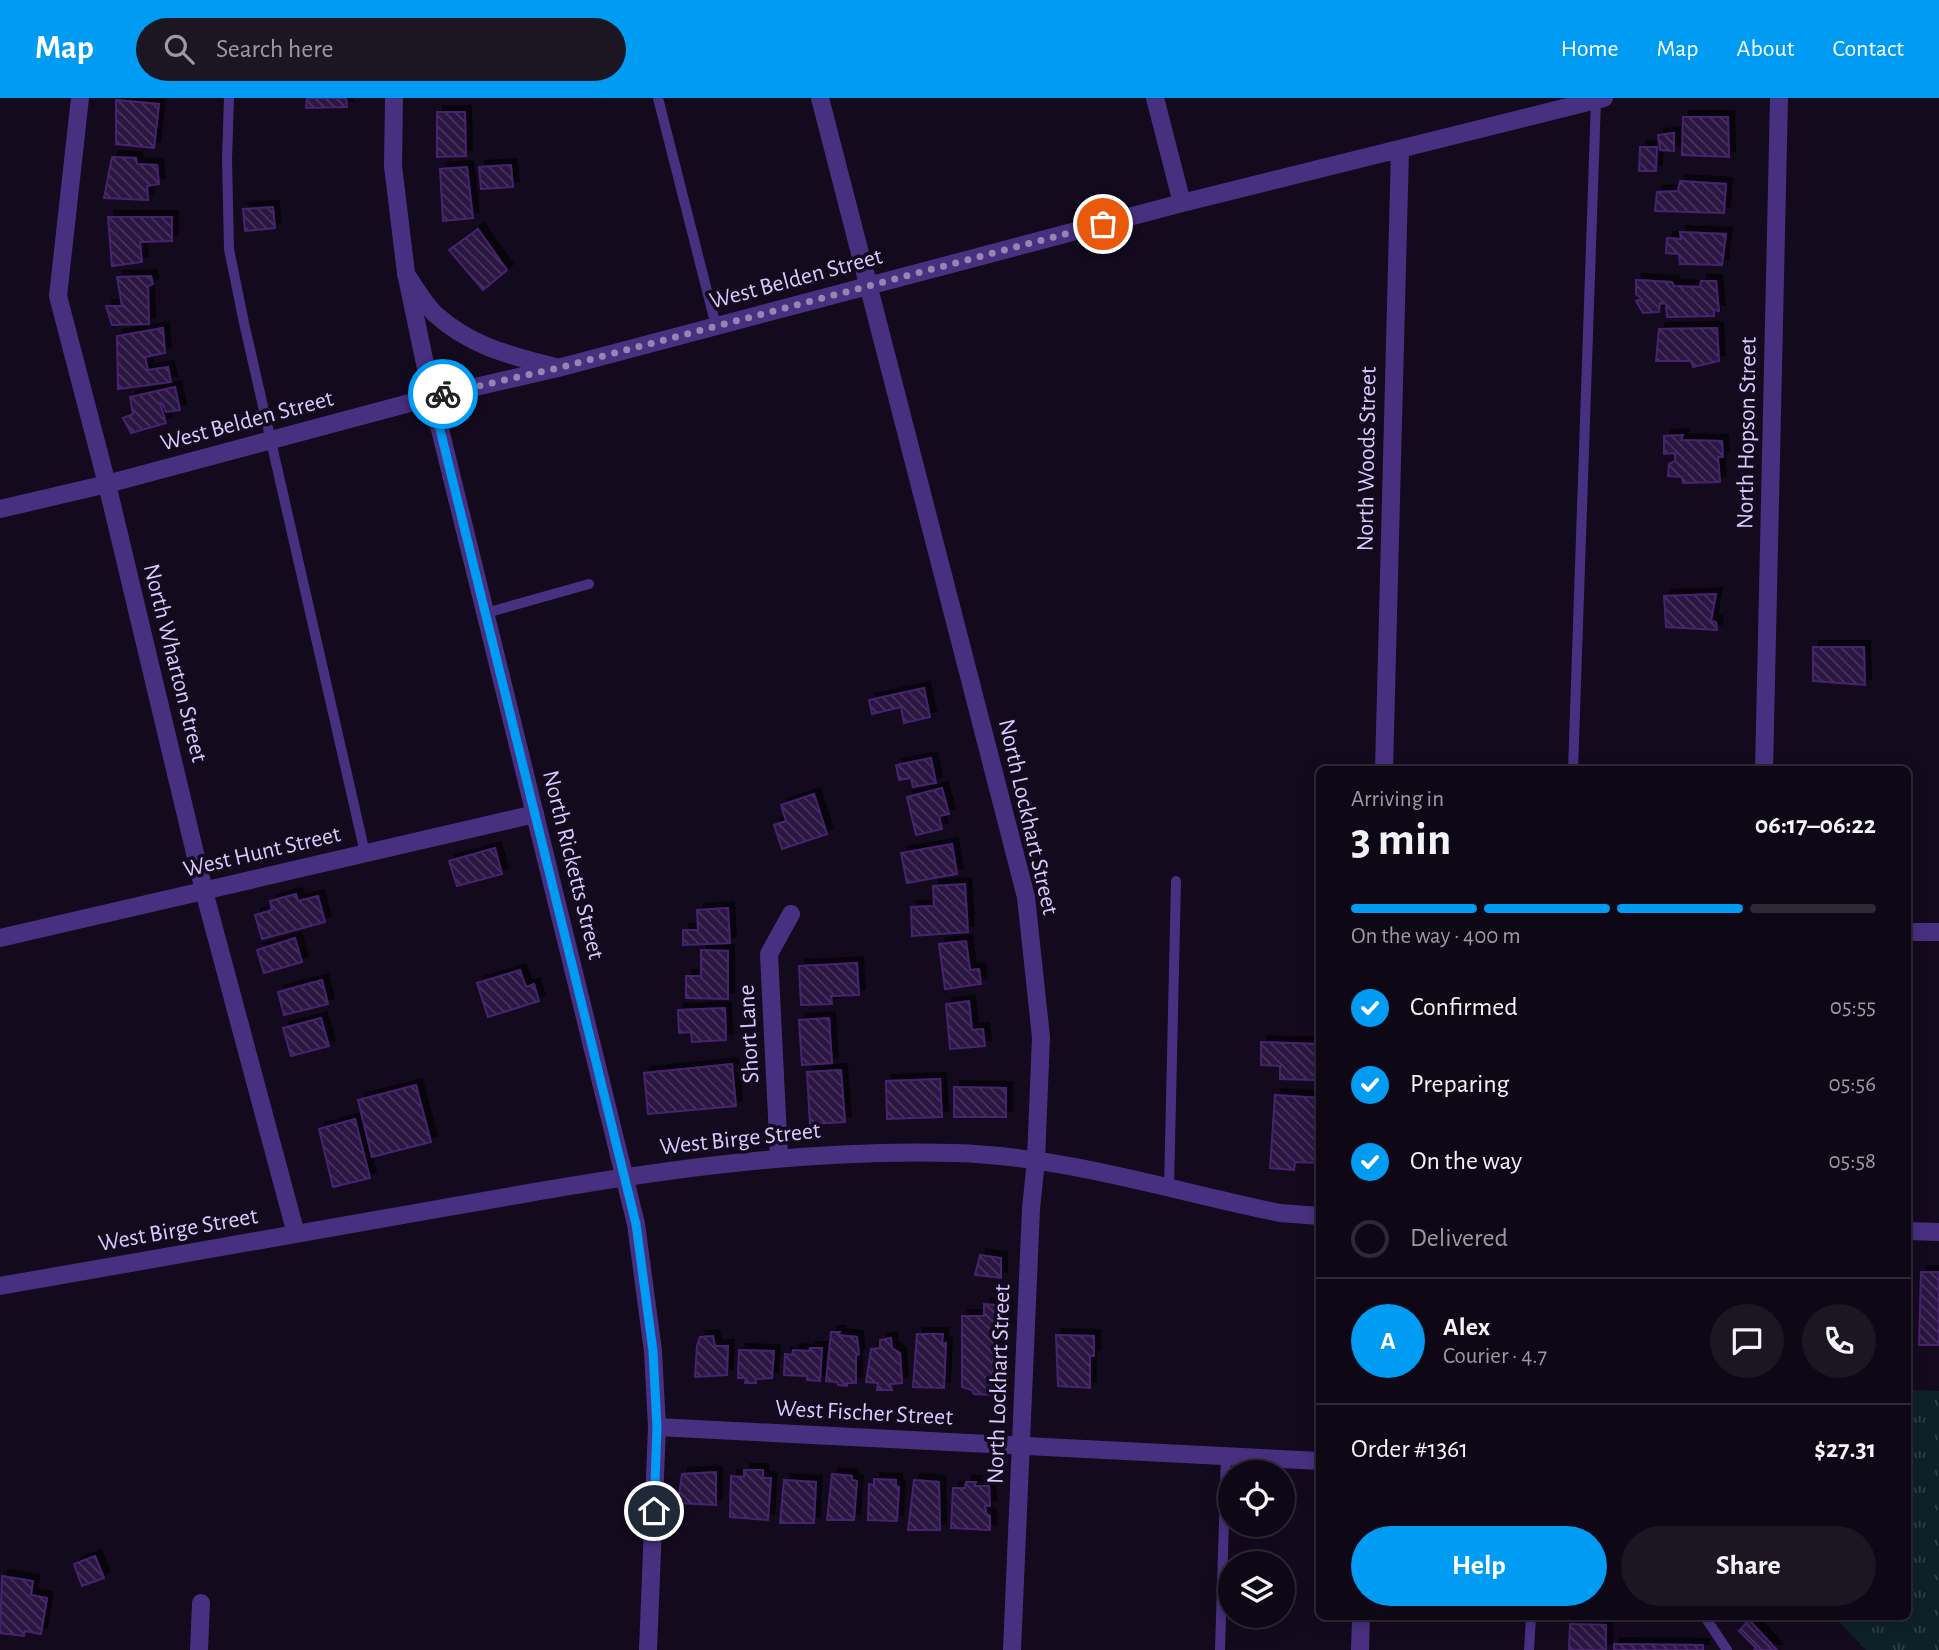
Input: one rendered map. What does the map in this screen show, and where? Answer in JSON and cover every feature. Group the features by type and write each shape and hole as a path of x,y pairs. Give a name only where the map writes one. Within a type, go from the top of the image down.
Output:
{"street":[{"name":"North Wharton Street","path":"80,98 58,296 107,484 204,891 296,1234"},
{"name":"North Ricketts Street","path":"394,98 393,166 405,273 432,397 636,1224 653,1351 657,1427 648,1650"},
{"name":"North Lockhart Street","path":"820,98 1026,897 1041,1037 1012,1650"},
{"path":"1155,98 1182,203"},
{"name":"North Hopson Street","path":"1764,766 1779,98"},
{"name":"West Belden Street","path":"0,509 107,484 432,397 558,368 1182,203 1400,150 1542,105 1600,99"},
{"name":"North Woods Street","path":"1384,766 1400,150"},
{"path":"405,273 433,312 464,335 497,352 558,368"},
{"name":"West Hunt Street","path":"0,938 535,814"},
{"name":"Short Lane","path":"779,1157 769,954 790,914"},
{"path":"1911,932 1939,932"},
{"name":"West Birge Street","path":"0,1286 626,1175 779,1157 956,1153 1036,1160 1280,1213 1316,1216"},
{"path":"1911,1231 1939,1233"},
{"name":"West Fischer Street","path":"657,1427 1316,1461"},
{"path":"199,1650 201,1603"},
{"path":"1360,1650 1361,1620"}],"lane":[{"path":"229,98 229,248 365,853"},
{"path":"658,98 716,326"},
{"path":"1573,766 1600,99"},
{"path":"486,613 589,584"},
{"path":"1169,1188 1176,881"},
{"path":"1220,1650 1226,1457"},
{"path":"1529,1650 1531,1620"},
{"path":"1707,1620 1727,1650"}],"green space":[{"path":"1911,1390 1939,1391 1939,1650 1866,1650 1837,1620 1911,1620"}],"building":[{"path":"307,98 346,98 347,107 306,108"},
{"path":"116,100 159,104 154,148 116,144"},
{"path":"437,112 465,112 466,156 437,157"},
{"path":"1683,117 1728,117 1729,157 1682,155"},
{"path":"1674,133 1674,151 1660,150 1658,135"},
{"path":"1640,147 1657,147 1656,171 1639,171"},
{"path":"112,157 136,158 137,164 157,165 159,184 147,186 148,200 104,198"},
{"path":"511,165 513,187 481,189 479,167"},
{"path":"467,167 473,218 443,221 440,169"},
{"path":"1680,181 1726,184 1724,213 1655,211 1657,192 1678,191"},
{"path":"273,207 275,228 245,231 243,209"},
{"path":"108,217 172,217 172,241 140,242 142,262 112,266"},
{"path":"478,229 507,270 483,290 449,250"},
{"path":"1680,232 1726,234 1722,265 1680,264 1679,254 1666,253 1667,238 1681,239"},
{"path":"151,276 153,284 148,286 149,324 112,325 106,306 122,306 117,277"},
{"path":"1636,280 1700,287 1701,281 1716,281 1719,311 1714,310 1714,316 1667,317 1666,304 1660,303 1659,312 1643,313 1636,301 1642,299 1636,294"},
{"path":"163,328 165,353 145,357 148,370 168,367 171,382 118,389 117,336"},
{"path":"1717,328 1719,361 1693,367 1691,361 1656,361 1659,329"},
{"path":"175,387 180,410 166,412 160,403 166,423 131,433 123,418 133,414 130,397"},
{"path":"1683,435 1681,440 1722,441 1723,457 1718,457 1720,482 1683,483 1682,477 1668,476 1669,464 1675,461 1675,453 1664,454 1664,436"},
{"path":"1716,594 1711,621 1716,622 1717,630 1666,627 1664,596"},
{"path":"1813,647 1864,647 1865,685 1813,681"},
{"path":"924,688 930,717 904,723 901,707 872,714 869,700"},
{"path":"931,758 936,783 913,787 911,778 899,780 896,765"},
{"path":"942,788 949,814 939,816 942,829 916,835 907,797"},
{"path":"814,794 827,834 782,849 774,825 786,821 781,805"},
{"path":"952,844 957,874 907,883 901,853"},
{"path":"495,848 502,874 457,886 449,861"},
{"path":"965,884 968,932 912,936 911,907 934,906 933,886"},
{"path":"296,894 298,901 318,896 325,922 262,939 255,915 272,910 270,901"},
{"path":"728,908 730,943 683,945 683,930 698,930 697,910"},
{"path":"295,938 302,962 264,973 257,950"},
{"path":"966,941 970,970 979,969 981,984 945,989 939,944"},
{"path":"701,950 728,951 728,999 686,998 686,976 701,976"},
{"path":"857,963 859,995 831,996 832,1004 801,1005 799,966"},
{"path":"520,970 526,987 534,984 539,1001 488,1017 477,983"},
{"path":"322,980 328,1004 284,1015 278,992"},
{"path":"969,1001 972,1030 983,1029 985,1046 950,1049 946,1004"},
{"path":"725,1008 726,1040 692,1042 691,1032 679,1033 678,1010"},
{"path":"321,1018 329,1046 291,1056 283,1028"},
{"path":"829,1018 832,1063 802,1065 799,1020"},
{"path":"1261,1042 1316,1044 1315,1080 1280,1079 1280,1066 1261,1065"},
{"path":"732,1064 736,1106 648,1114 644,1073"},
{"path":"841,1070 845,1122 810,1124 807,1072"},
{"path":"940,1079 942,1117 887,1119 886,1081"},
{"path":"416,1085 431,1142 372,1157 358,1100"},
{"path":"954,1087 1006,1088 1006,1117 954,1117"},
{"path":"1275,1095 1316,1098 1316,1163 1295,1162 1294,1170 1270,1168"},
{"path":"355,1119 370,1178 333,1187 319,1129"},
{"path":"980,1255 1001,1258 1001,1278 975,1275"},
{"path":"1921,1272 1939,1272 1939,1345 1919,1345"},
{"path":"984,1304 1006,1306 1005,1329 993,1328 993,1395 974,1394 972,1390 962,1387 962,1316 984,1316"},
{"path":"831,1332 857,1337 859,1354 856,1356 856,1383 847,1383 847,1386 826,1381"},
{"path":"917,1334 943,1334 942,1344 946,1343 944,1388 913,1387"},
{"path":"1056,1335 1094,1336 1094,1356 1090,1356 1090,1388 1058,1386"},
{"path":"713,1336 715,1346 728,1346 727,1375 695,1377 700,1337"},
{"path":"891,1338 892,1348 900,1353 902,1383 890,1384 892,1390 877,1390 878,1383 866,1382 871,1349 880,1348 880,1340"},
{"path":"810,1348 822,1348 820,1381 807,1380 807,1376 784,1375 785,1354 792,1355 793,1350 809,1351"},
{"path":"739,1350 774,1351 772,1378 755,1379 756,1383 745,1383 746,1378 738,1378"},
{"path":"744,1470 763,1470 763,1478 771,1478 768,1520 730,1517 731,1476 744,1477"},
{"path":"716,1472 716,1505 678,1503 682,1474"},
{"path":"832,1474 852,1476 852,1480 857,1481 854,1520 827,1520"},
{"path":"874,1479 896,1480 896,1486 899,1487 897,1521 868,1520 869,1484 874,1485"},
{"path":"784,1480 816,1482 814,1523 780,1523"},
{"path":"914,1480 939,1482 940,1530 908,1530"},
{"path":"966,1482 976,1482 974,1486 989,1486 990,1506 985,1506 986,1513 990,1516 990,1530 951,1528 953,1488 965,1488"},
{"path":"95,1556 104,1578 82,1586 74,1564"},
{"path":"2,1576 33,1581 31,1595 47,1598 41,1634 25,1631 24,1636 0,1633"},
{"path":"1749,1620 1777,1650 1754,1650 1756,1648 1739,1631"},
{"path":"1570,1624 1606,1625 1606,1650 1569,1650"},
{"path":"1614,1644 1703,1645 1703,1650 1614,1650"}],"way so far":[{"path":"443,394 558,368 1103,224"}],"route":[{"path":"443,394 432,397 636,1224 653,1351 657,1427 654,1511"}]}
